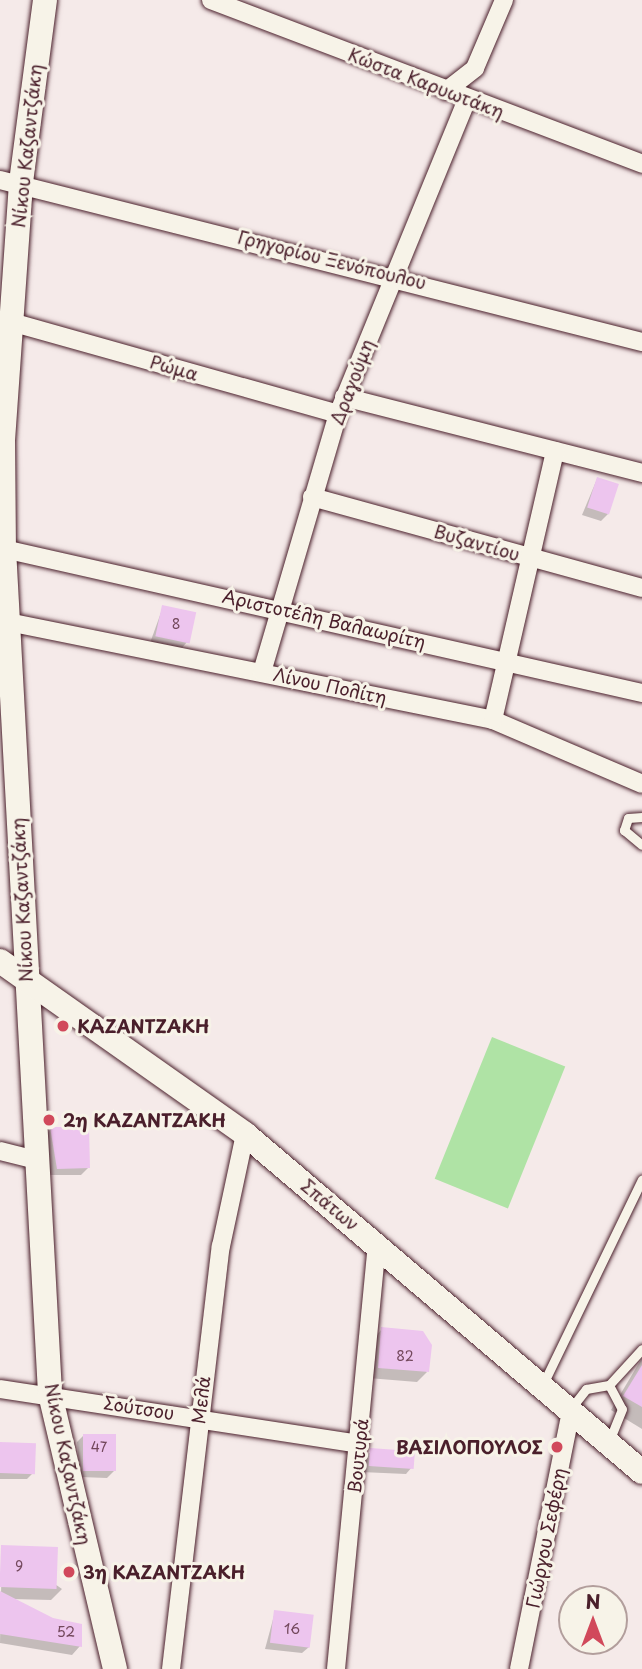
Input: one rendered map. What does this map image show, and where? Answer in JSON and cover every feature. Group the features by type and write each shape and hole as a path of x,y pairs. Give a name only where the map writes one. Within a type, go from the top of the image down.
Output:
{"street":[{"name":"Νίκου Καζαντζάκη","path":"45,0 10,182 11,322 2,439 4,549 25,977 50,1394 115,1669"},
{"name":"Κώστα Καρυωτάκη","path":"211,0 467,100 642,164"},
{"path":"446,91 475,68 504,0"},
{"name":"Δραγούμη","path":"262,672 278,608 341,406 467,100"},
{"name":"Γρηγορίου Ξενόπουλου","path":"10,182 395,275 642,342"},
{"name":"Ρώμα","path":"11,322 341,406 642,472"},
{"path":"493,720 510,662 555,451"},
{"name":"Βυζαντίου","path":"312,497 642,588"},
{"name":"Αριστοτέλη Βαλαωρίτη","path":"4,549 278,608 642,693"},
{"name":"Λίνου Πολίτη","path":"8,622 493,720 642,784"},
{"name":"Σπάτων","path":"0,961 245,1134 544,1382 642,1472"},
{"name":"Μελά","path":"171,1669 221,1246 245,1134"},
{"path":"0,1151 35,1160"},
{"name":"Βουτυρά","path":"336,1669 360,1444 377,1244"},
{"name":"Σούτσου","path":"0,1388 360,1444"},
{"name":"Γιώργου Σεφέρη","path":"519,1669 572,1407"}],"lane":[{"path":"642,817 628,818 624,830 642,845"},
{"path":"544,1382 642,1179"},
{"path":"572,1407 586,1389 609,1385 642,1349"},
{"path":"608,1442 622,1409 609,1385"}],"green space":[{"path":"492,1037 565,1067 508,1208 435,1179"}],"building":[{"path":"597,477 619,484 609,515 587,507"},
{"path":"162,605 196,612 190,644 155,636"},
{"path":"50,1127 89,1127 90,1168 57,1169"},
{"path":"381,1327 423,1331 432,1345 429,1372 378,1368"},
{"path":"642,1365 642,1407 623,1396"},
{"path":"83,1434 116,1434 116,1471 83,1471"},
{"path":"0,1442 36,1443 35,1474 0,1473"},
{"path":"370,1448 415,1451 414,1469 369,1466"},
{"path":"1,1545 58,1547 56,1589 0,1587"},
{"path":"0,1591 53,1618 82,1624 82,1647 0,1634"},
{"path":"274,1610 314,1615 310,1648 270,1643"}],"place":[{"name":"ΚΑΖΑΝΤΖΑΚΗ","path":"63,1026"},
{"name":"2η ΚΑΖΑΝΤΖΑΚΗ","path":"49,1120"},
{"name":"ΒΑΣΙΛΟΠΟΥΛΟΣ","path":"557,1447"},
{"name":"3η ΚΑΖΑΝΤΖΑΚΗ","path":"69,1572"}]}
